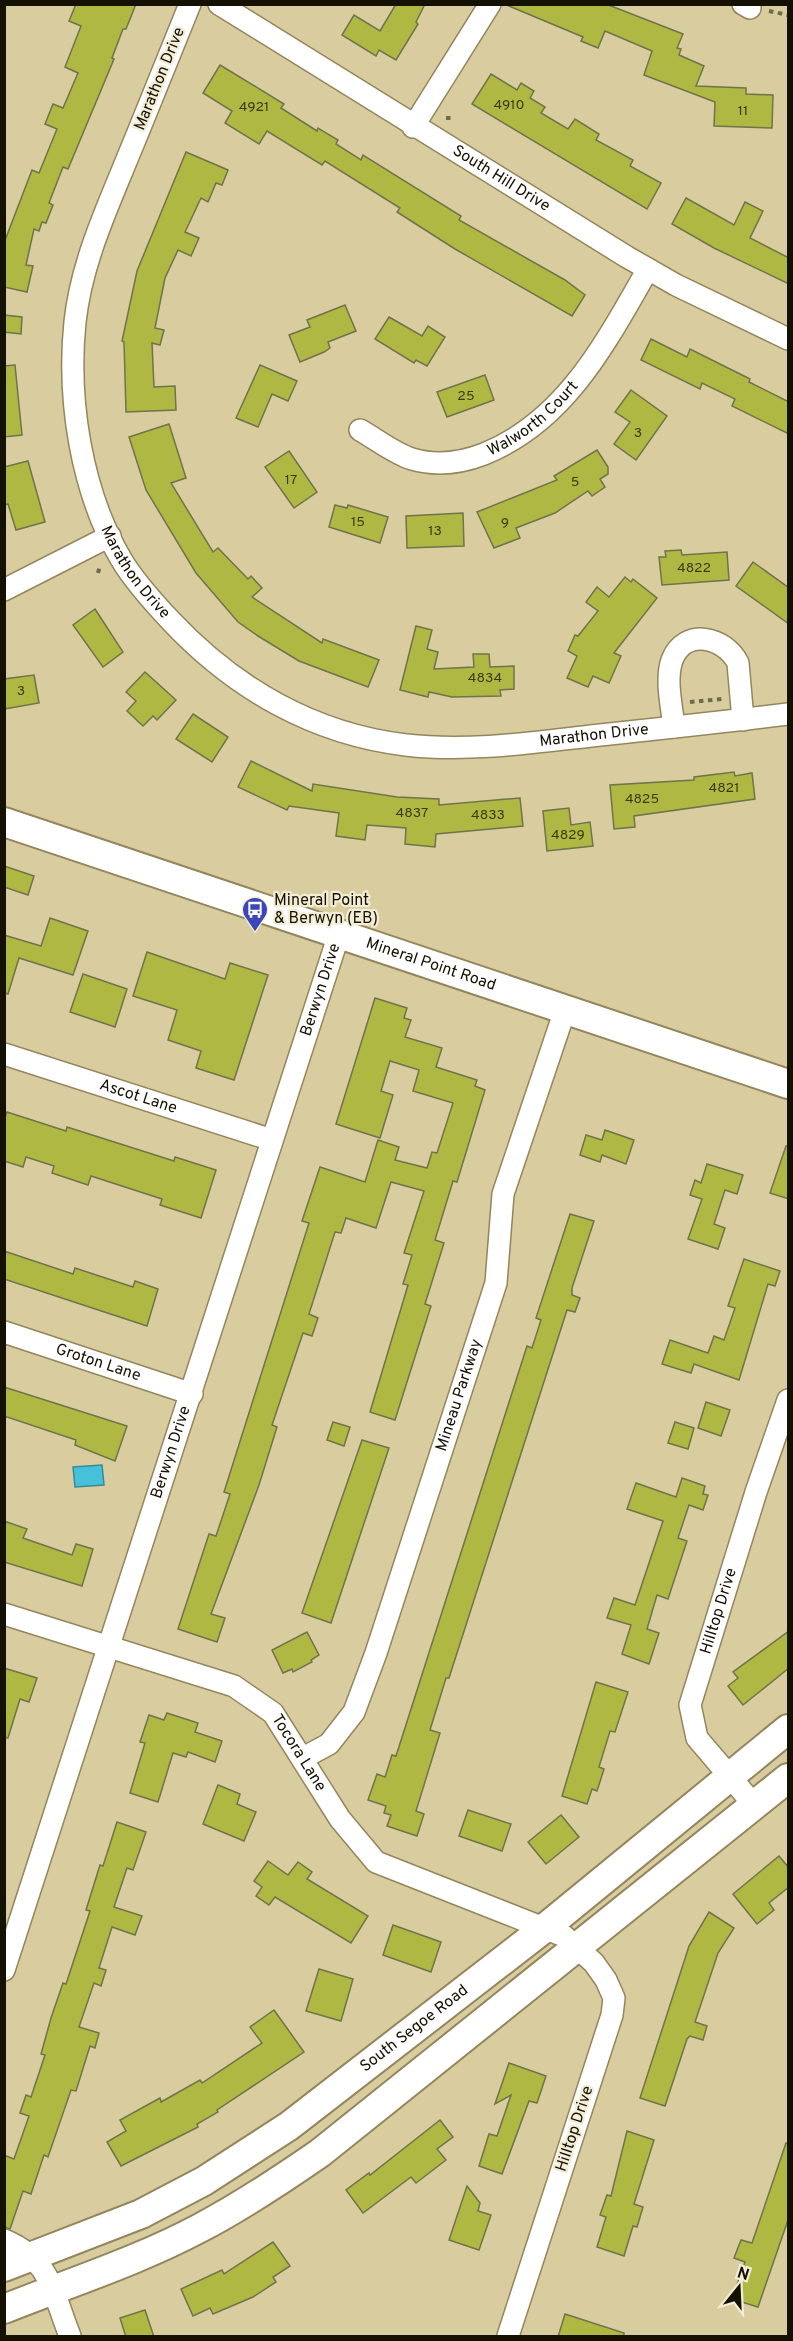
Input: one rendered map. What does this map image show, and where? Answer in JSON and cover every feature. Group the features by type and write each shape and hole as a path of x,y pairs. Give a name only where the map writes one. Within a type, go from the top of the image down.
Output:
{"street":[{"name":"Marathon Drive","path":"190,4 91,248 75,322 73,384 78,428 90,480 110,536 122,560 154,602 200,652 231,677 268,700 329,727 403,745 444,748 534,742 789,714"},
{"name":"South Hill Drive","path":"219,4 413,127 648,269 789,339"},
{"path":"413,127 490,4"},
{"name":"Walworth Court","path":"360,430 411,459 439,464 470,459 522,435 547,417 569,393 648,269"},
{"path":"4,590 110,536"},
{"path":"674,727 670,692 672,660 685,643 700,639 721,644 729,649 738,663 743,720"},
{"name":"Mineral Point Road","path":"4,822 789,1084"},
{"name":"Berwyn Drive","path":"4,1970 12,1922 110,1648 339,934"},
{"name":"Mineau Parkway","path":"303,1758 329,1744 354,1712 376,1653 496,1283 503,1194 565,1010"},
{"name":"Ascot Lane","path":"4,1054 272,1140"},
{"name":"Groton Lane","path":"4,1332 192,1394"},
{"name":"Hilltop Drive","path":"754,1805 731,1775 697,1738 692,1724 690,1705 756,1492 789,1400"},
{"name":"Tocora Lane","path":"4,1614 234,1686 273,1713 340,1819 376,1862 563,1937"},
{"name":"South Segoe Road","path":"4,2309 136,2257 198,2229 286,2177 329,2146 563,1937 731,1775 789,1730"},
{"name":"South Segoe Road","path":"4,2267 35,2257 141,2214 204,2181 289,2126 754,1805 789,1778"},
{"name":"Hilltop Drive","path":"508,2337 612,2015 614,1998 606,1980 563,1937"},
{"path":"4,2240 35,2257 52,2289 70,2337"}],"path":[{"path":"446,118 451,118"},
{"path":"98,573 100,565"},
{"path":"683,703 730,698"}],"water":[{"path":"102,1465 104,1485 75,1487 73,1467"}],"building":[{"path":"76,4 136,4 126,29 123,29 112,58 114,59 68,169 63,167 49,203 53,205 46,223 42,222 39,231 34,229 26,265 33,266 27,292 4,287 4,243 32,170 39,173 57,129 45,124 53,104 63,108 78,73 65,67 81,26 69,21"},
{"path":"396,4 425,4 416,22 418,24 396,60 379,50 376,56 342,35 354,15 380,31"},
{"path":"504,4 606,4 683,34 677,48 681,49 679,55 704,66 696,86 746,88 746,94 773,95 772,128 714,126 715,102 644,75 652,51 605,31 598,48 581,41 583,37"},
{"path":"220,65 284,104 281,108 317,131 318,128 338,140 336,144 361,160 363,155 461,216 459,220 565,280 585,295 572,316 455,249 397,212 400,208 325,161 322,165 267,131 259,144 225,123 232,111 203,93"},
{"path":"491,74 517,90 521,83 534,91 530,98 545,107 541,113 568,129 575,119 599,134 596,140 633,160 630,166 661,183 647,209 472,104"},
{"path":"186,152 228,170 222,185 216,183 208,202 201,198 185,232 199,238 191,256 178,250 165,278 155,328 164,330 160,345 152,343 154,387 175,386 176,410 126,412 124,342 122,341 137,271"},
{"path":"686,198 734,225 745,202 763,211 750,238 789,258 789,284 714,248 672,224"},
{"path":"345,305 356,331 328,342 330,348 300,362 289,335 310,327 307,320"},
{"path":"4,315 22,317 21,334 4,332"},
{"path":"389,317 422,336 428,326 445,337 427,366 416,360 414,363 375,339"},
{"path":"651,339 687,357 690,349 750,379 749,382 789,402 789,434 732,406 735,399 702,383 700,389 641,360"},
{"path":"15,365 22,435 4,437 4,366"},
{"path":"260,365 297,381 288,401 272,394 258,427 236,418"},
{"path":"485,375 494,400 447,417 437,392"},
{"path":"631,390 667,416 636,460 614,444 630,422 615,412"},
{"path":"169,424 186,478 171,483 213,552 218,548 248,579 251,576 262,588 252,597 322,643 323,639 379,660 368,687 299,661 258,636 238,622 196,573 146,490 129,437"},
{"path":"597,450 608,467 608,474 600,479 605,487 592,496 588,491 555,513 516,528 520,538 494,548 477,512 557,480 554,476"},
{"path":"289,451 317,492 294,508 265,467"},
{"path":"28,461 45,522 16,530 8,504 4,505 4,467"},
{"path":"335,505 347,508 348,505 388,517 380,543 329,527"},
{"path":"463,513 464,546 407,548 406,516"},
{"path":"681,550 682,555 727,552 729,580 662,585 659,557 666,557 665,551"},
{"path":"753,562 789,588 789,624 736,586"},
{"path":"625,577 631,582 633,579 657,598 614,653 621,656 609,683 593,676 588,687 567,678 577,656 568,651 575,635 578,636 598,611 586,602 597,587 609,597"},
{"path":"95,609 123,652 103,667 73,625"},
{"path":"416,626 432,630 427,649 438,652 434,669 474,667 473,654 489,654 490,667 514,666 514,689 500,690 501,696 452,697 429,692 428,697 400,690"},
{"path":"145,672 176,700 157,720 153,716 143,726 127,711 136,701 126,692"},
{"path":"34,675 39,703 4,709 4,679"},
{"path":"193,714 228,737 212,762 176,739"},
{"path":"251,761 312,791 313,784 397,797 439,799 439,805 520,798 523,826 436,834 435,847 405,844 406,828 367,825 365,840 336,836 339,813 289,806 287,810 238,787"},
{"path":"734,772 735,776 752,773 755,799 634,816 635,827 614,829 610,785 694,780 694,777"},
{"path":"569,808 571,825 590,822 593,846 547,851 543,811"},
{"path":"4,866 34,876 28,895 4,887"},
{"path":"50,918 88,931 73,975 19,958 8,994 4,993 4,935 41,946"},
{"path":"147,952 225,979 230,963 268,975 234,1080 196,1068 201,1051 168,1040 177,1010 133,996"},
{"path":"83,974 127,989 115,1027 70,1012"},
{"path":"375,998 407,1008 404,1018 411,1020 405,1037 442,1048 436,1067 477,1080 475,1086 485,1090 457,1182 453,1181 435,1240 444,1243 425,1304 431,1306 395,1420 370,1412 408,1285 403,1284 412,1255 404,1253 424,1191 391,1182 376,1228 346,1218 341,1233 335,1232 309,1314 318,1318 312,1336 303,1333 272,1425 277,1427 259,1485 211,1614 225,1618 217,1642 178,1629 209,1534 216,1536 230,1494 224,1492 309,1223 302,1221 320,1167 365,1182 378,1140 399,1147 395,1160 427,1168 432,1152 437,1153 453,1103 413,1091 419,1070 390,1061 381,1091 393,1095 380,1138 336,1124"},
{"path":"7,1112 66,1131 67,1127 174,1161 175,1157 216,1170 201,1218 160,1205 162,1199 91,1176 88,1185 52,1173 54,1166 26,1157 23,1167 4,1161 4,1120"},
{"path":"605,1130 634,1140 626,1164 602,1155 600,1162 580,1155 586,1135 602,1140"},
{"path":"786,1146 789,1146 789,1199 770,1193"},
{"path":"707,1164 743,1175 737,1194 725,1190 714,1224 725,1228 718,1249 688,1239 702,1199 690,1195 695,1180 701,1183"},
{"path":"570,1214 594,1221 572,1288 572,1295 580,1298 575,1312 567,1310 449,1678 446,1678 430,1730 440,1733 416,1811 424,1814 417,1836 387,1826 391,1815 384,1813 386,1806 368,1800 377,1774 385,1777 392,1755 396,1756 527,1346 532,1348 541,1320 536,1318"},
{"path":"4,1251 73,1274 75,1268 133,1287 135,1281 158,1289 147,1326 4,1279"},
{"path":"744,1259 780,1271 775,1286 768,1284 739,1380 694,1364 691,1373 662,1364 670,1340 708,1353 714,1336 724,1340 735,1308 728,1306"},
{"path":"4,1387 127,1426 115,1461 75,1445 76,1440 4,1416"},
{"path":"706,1402 730,1410 721,1436 698,1428"},
{"path":"333,1422 350,1427 344,1446 327,1440"},
{"path":"675,1422 694,1428 688,1449 668,1443"},
{"path":"362,1440 389,1448 331,1623 302,1613"},
{"path":"682,1478 705,1486 703,1494 708,1495 703,1510 689,1505 678,1538 687,1541 668,1599 657,1595 647,1629 659,1633 649,1664 622,1654 631,1625 607,1618 614,1598 635,1605 663,1521 627,1509 636,1483 676,1497"},
{"path":"4,1521 27,1529 23,1538 72,1555 76,1544 93,1549 82,1586 4,1562"},
{"path":"789,1631 789,1668 743,1705 728,1686 738,1678 733,1672"},
{"path":"307,1632 319,1655 311,1660 312,1662 293,1672 292,1669 283,1673 272,1650"},
{"path":"4,1668 37,1678 29,1702 20,1699 8,1738 4,1738"},
{"path":"596,1682 628,1692 615,1732 610,1731 599,1767 604,1769 597,1791 592,1789 587,1804 562,1796"},
{"path":"167,1713 198,1723 195,1732 222,1741 215,1762 188,1752 186,1757 173,1753 158,1802 130,1793 145,1743 140,1742 149,1715 164,1720"},
{"path":"218,1785 240,1794 237,1804 256,1812 244,1841 203,1824"},
{"path":"468,1810 511,1824 502,1851 459,1836"},
{"path":"561,1815 579,1837 546,1864 528,1842"},
{"path":"117,1822 146,1832 133,1870 127,1868 114,1907 142,1916 135,1935 112,1927 99,1968 106,1970 101,1986 94,1983 79,2027 99,2033 95,2048 90,2046 76,2091 71,2090 48,2157 44,2155 31,2194 23,2191 10,2229 4,2227 4,2155 14,2159 29,2116 20,2113 26,2095 31,2097 45,2055 41,2054 51,2018 63,1983 66,1984 90,1911 86,1910 100,1865 103,1866"},
{"path":"779,1856 789,1868 789,1887 769,1903 774,1910 757,1924 733,1894"},
{"path":"268,1861 288,1875 298,1862 312,1872 307,1879 368,1916 351,1943 275,1897 269,1905 256,1896 262,1887 254,1881"},
{"path":"709,1912 734,1928 718,1953 695,2022 707,2026 703,2040 690,2036 687,2039 665,2106 640,2098 689,1946"},
{"path":"393,1925 441,1942 431,1972 383,1955"},
{"path":"319,1969 353,1979 341,2021 306,2011"},
{"path":"274,2010 304,2052 197,2124 198,2127 121,2166 107,2142 126,2131 120,2120 160,2098 161,2102 200,2080 202,2083 262,2043 250,2027"},
{"path":"509,2063 546,2076 537,2103 529,2101 502,2174 479,2166 489,2134 497,2136 511,2095 495,2104"},
{"path":"440,2120 453,2137 437,2149 446,2160 416,2183 411,2177 363,2213 346,2190 369,2173 370,2175"},
{"path":"627,2131 654,2140 634,2204 643,2207 637,2227 633,2226 624,2256 597,2247 606,2217 600,2215 607,2195 611,2196"},
{"path":"786,2143 789,2144 789,2217 758,2307 732,2299 745,2262 734,2258 741,2240 752,2243"},
{"path":"467,2186 480,2203 478,2211 491,2215 479,2250 449,2240"},
{"path":"273,2242 290,2266 273,2277 276,2282 253,2297 213,2314 210,2308 193,2316 181,2289 222,2270 224,2274"},
{"path":"145,2310 154,2337 126,2337 120,2318"},
{"path":"565,2314 624,2333 624,2337 558,2337"}],"place":[{"name":"Mineral Point & Berwyn (EB)","path":"255,933"}]}
